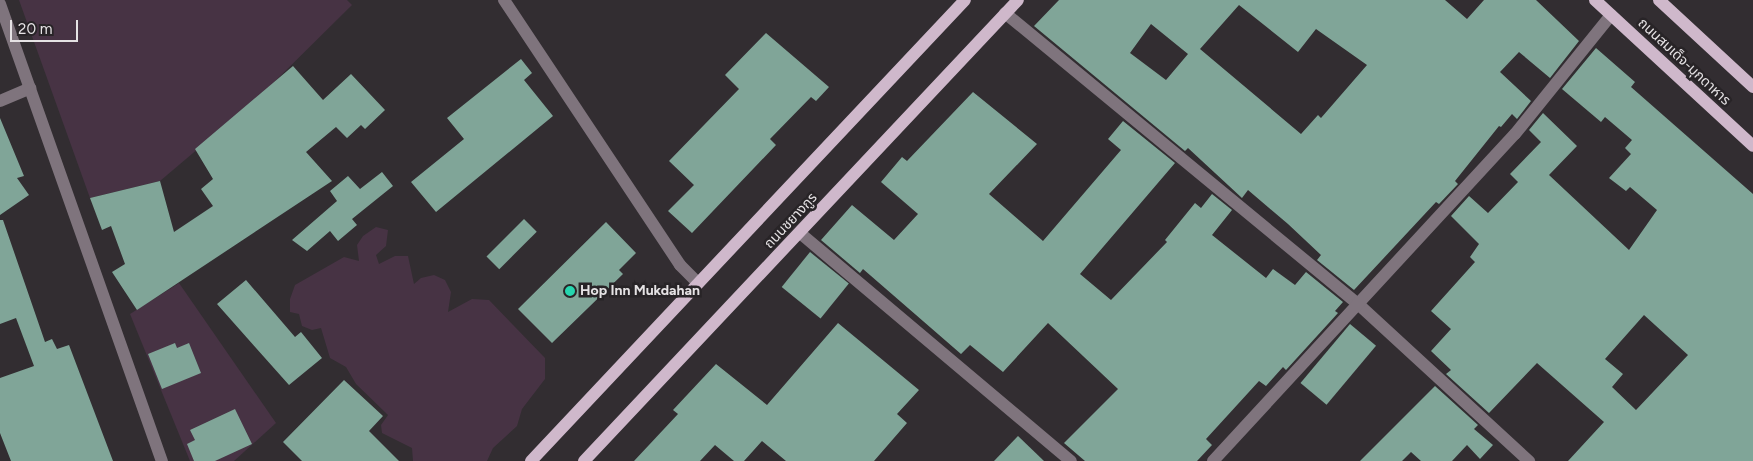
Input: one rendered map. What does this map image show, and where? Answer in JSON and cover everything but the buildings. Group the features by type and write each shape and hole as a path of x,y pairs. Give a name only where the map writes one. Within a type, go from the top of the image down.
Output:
{"main road":[{"name":"ถนนชยางกูร","path":"531,461 965,0"},
{"name":"ถนนชยางกูร","path":"584,461 1018,0"},
{"name":"ถนนสมเด็จ-มุกดาหาร","path":"1595,0 1753,146"},
{"name":"ถนนสมเด็จ-มุกดาหาร","path":"1659,0 1753,87"}],"street":[{"path":"504,0 680,265 698,283"},
{"path":"0,4 162,461"},
{"path":"1005,13 1358,303 1529,461"},
{"path":"1213,461 1515,134 1612,16"},
{"path":"0,101 30,88"},
{"path":"800,233 1071,461"}],"shaded area":[{"path":"19,0 347,0 352,5 257,99 160,181 90,198"},
{"path":"376,227 388,230 386,246 376,255 379,264 395,256 408,256 414,284 421,278 434,275 445,280 451,292 448,312 472,299 489,300 545,358 545,379 522,409 517,426 493,448 487,461 413,461 412,448 382,433 381,425 388,415 356,384 346,367 330,358 321,328 312,330 302,326 299,314 290,312 290,299 295,285 344,257 359,261 357,245 363,236"},
{"path":"179,283 276,423 234,461 190,461 130,314"}],"place":[{"name":"Hop Inn Mukdahan","path":"570,291"}]}
